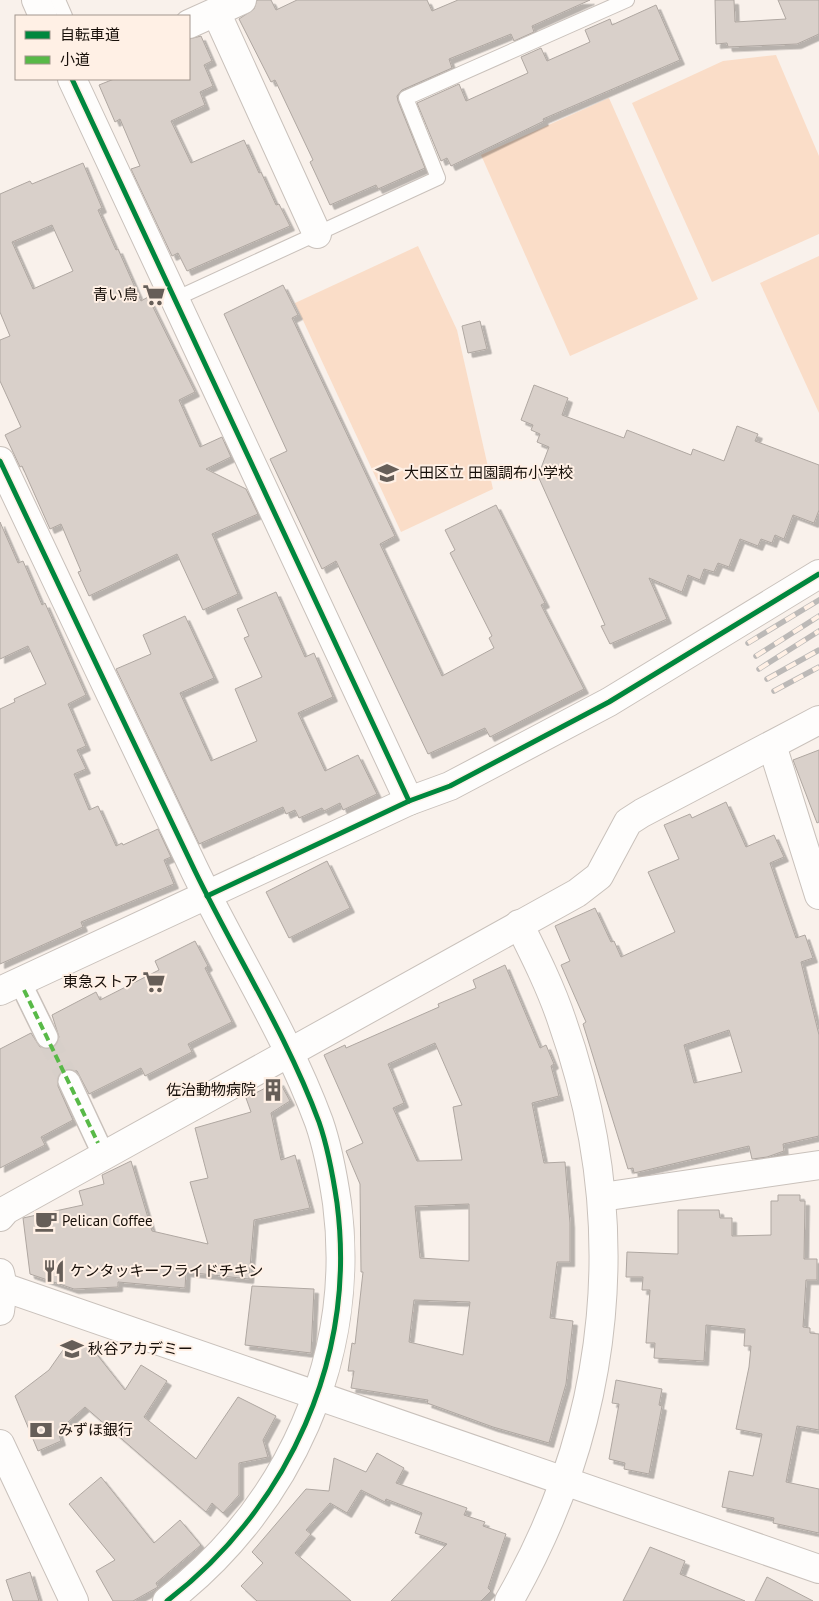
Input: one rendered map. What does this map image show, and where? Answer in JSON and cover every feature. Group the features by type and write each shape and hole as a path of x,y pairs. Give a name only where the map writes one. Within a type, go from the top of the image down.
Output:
{"street":[{"path":"36,0 43,15"},
{"path":"190,24 242,0"},
{"path":"216,12 317,234"},
{"path":"72,80 409,800"},
{"path":"0,461 207,896 288,1051 320,1126 332,1172 339,1221 341,1267 338,1313 330,1353 318,1396 302,1435 265,1498 226,1549 167,1601"},
{"path":"47,1037 6,990 409,800 450,786 609,702 819,574"},
{"path":"0,1217 6,1210 22,1200 288,1051 577,893 599,876 628,822 819,720"},
{"path":"772,745 819,895"},
{"path":"509,1601 536,1549 564,1481 587,1408 594,1371 604,1278 602,1197 591,1123 578,1069 562,1020 519,924"},
{"path":"69,1082 98,1143"},
{"path":"602,1197 819,1165"},
{"path":"1,1290 318,1396 819,1569"},
{"path":"0,1444 74,1601"}],"lane":[{"path":"58,0 65,15"},
{"path":"176,299 438,178 406,98 626,0"}],"shaded area":[{"path":"776,55 819,156 819,234 712,282 632,103 723,61"},
{"path":"609,98 698,299 570,356 481,155"},
{"path":"418,246 457,330 493,489 401,532 295,303"},
{"path":"819,256 819,413 760,283"}],"building":[{"path":"257,0 271,0 276,10 297,0 427,0 432,11 458,0 590,0 532,26 534,32 514,41 511,34 449,59 452,68 402,90 397,96 398,101 425,168 378,189 376,185 330,205 310,162 313,160 275,80 271,82 239,19 254,9"},
{"path":"715,0 734,0 735,22 786,19 778,0 819,0 819,34 797,44 728,47 727,43 716,44"},
{"path":"656,5 680,60 543,119 544,121 451,166 447,158 441,161 417,103 459,84 466,101 528,73 521,57 541,48 547,61 590,42 585,30 610,19 612,25"},
{"path":"201,36 212,61 204,65 213,86 200,92 205,105 171,121 191,163 244,140 276,205 279,204 290,226 187,271 178,253 172,256 131,169 140,166 120,119 115,122 99,85 112,80 190,80 190,39"},
{"path":"83,163 102,208 98,210 116,250 118,249 141,301 148,297 195,392 179,400 200,447 222,437 231,457 206,469 246,489 258,514 212,534 238,594 203,610 177,554 89,596 78,572 81,571 61,524 50,529 22,466 20,467 5,435 21,427 0,381 0,340 10,336 0,312 0,194 30,181 32,184","holes":["52,225 73,271 33,289 12,242"]},
{"path":"283,285 298,315 292,318 395,536 380,544 442,676 494,648 489,638 492,636 450,553 455,550 445,530 496,505 545,603 541,605 584,689 490,737 485,728 428,754 336,561 322,569 270,459 287,451 224,314"},
{"path":"480,321 487,349 468,353 462,326"},
{"path":"534,385 568,398 562,415 624,438 627,430 691,455 693,449 724,461 737,426 758,434 755,441 819,465 819,510 814,523 793,515 784,539 775,535 772,543 761,539 758,546 740,539 729,567 718,563 714,572 704,569 700,580 688,575 682,592 649,578 667,619 610,644 601,626 605,625 538,476 549,447 537,442 540,434 531,430 533,425 521,420"},
{"path":"0,522 18,563 23,561 42,605 45,603 86,695 68,704 86,746 77,750 86,769 74,774 89,810 98,806 116,846 122,843 123,845 158,829 171,857 164,860 174,884 81,922 83,927 0,964 0,709 15,702 14,699 46,684 28,646 0,659"},
{"path":"276,592 305,657 314,653 333,697 298,713 325,771 358,755 377,794 343,810 340,803 324,811 322,808 299,818 295,810 286,814 283,807 199,844 116,669 151,654 143,635 185,616 214,678 180,693 211,761 257,741 235,689 262,677 244,638 249,636 237,609"},
{"path":"819,750 819,822 817,823 793,760"},
{"path":"726,802 746,847 774,835 784,857 770,863 796,938 805,935 813,958 801,962 819,1035 819,1136 783,1144 784,1151 767,1157 752,1159 749,1146 634,1173 633,1168 628,1169 583,1024 586,1022 561,965 570,961 555,926 595,908 611,942 614,941 621,957 675,932 648,872 679,859 664,825 690,814 692,818","holes":["729,1030 742,1072 694,1083 684,1045"]},
{"path":"327,861 350,908 289,938 266,892"},
{"path":"195,941 208,966 205,968 232,1022 188,1044 192,1052 145,1076 141,1068 89,1094 77,1071 63,1070 59,1074 58,1086 73,1120 41,1137 45,1145 0,1168 0,1049 31,1033 40,1047 46,1049 53,1048 59,1037 52,1015 96,992 100,1000 159,970 155,961"},
{"path":"505,965 540,1048 546,1045 554,1064 551,1066 559,1096 532,1103 544,1163 565,1162 570,1223 570,1262 557,1262 550,1318 573,1321 566,1384 549,1443 493,1427 427,1403 428,1400 351,1388 354,1371 348,1371 352,1343 355,1344 363,1272 361,1272 360,1184 346,1151 363,1143 324,1055 345,1045 346,1048 439,1007 438,1004 476,988 473,980","holes":["435,1043 462,1105 453,1107 462,1160 417,1161 393,1108 404,1103 388,1064","469,1204 469,1261 420,1258 415,1206","414,1300 470,1302 463,1355 409,1342"]},
{"path":"279,1081 290,1101 271,1113 281,1160 295,1155 310,1208 254,1220 249,1279 186,1272 185,1288 118,1282 118,1287 74,1289 30,1274 23,1218 83,1205 79,1191 104,1184 102,1175 131,1161 152,1231 208,1244 190,1182 208,1178 195,1128 251,1112 246,1098"},
{"path":"778,1195 800,1195 800,1201 805,1201 804,1259 817,1259 817,1280 806,1280 803,1327 810,1328 810,1333 819,1334 819,1430 797,1426 786,1482 819,1489 819,1533 773,1523 774,1518 722,1507 729,1471 753,1476 762,1434 736,1429 749,1367 751,1346 744,1346 745,1329 706,1325 704,1361 654,1358 655,1343 646,1343 650,1290 642,1290 643,1277 626,1277 627,1252 678,1254 678,1210 719,1210 720,1218 732,1218 732,1236 771,1235 771,1201 778,1201"},
{"path":"252,1286 314,1289 311,1353 245,1345"},
{"path":"70,1340 91,1347 125,1390 141,1365 167,1381 144,1417 196,1459 238,1397 276,1416 263,1440 268,1457 239,1463 239,1495 223,1513 212,1503 206,1512 85,1407 58,1431 61,1441 38,1451 15,1396 49,1370"},
{"path":"616,1380 662,1389 659,1405 662,1406 649,1474 624,1469 625,1463 609,1459 619,1404 612,1403"},
{"path":"377,1453 404,1468 396,1483 467,1508 464,1515 485,1522 483,1526 506,1534 488,1588 491,1591 481,1601 391,1601 447,1544 415,1533 422,1513 386,1499 385,1502 361,1490 347,1513 330,1503 306,1530 311,1534 295,1553 351,1601 257,1601 241,1586 263,1563 252,1552 306,1489 329,1491 334,1458 366,1472"},
{"path":"101,1477 154,1543 180,1520 201,1545 156,1583 158,1587 133,1601 113,1601 96,1571 115,1560 69,1504"},
{"path":"650,1547 685,1561 680,1574 745,1601 623,1601"},
{"path":"30,1572 39,1601 13,1601 6,1580"},
{"path":"767,1577 813,1601 755,1601"}],"tunnel":[{"path":"47,1037 69,1081"}],"railway":[{"path":"748,643 819,600"},
{"path":"756,656 819,616"},
{"path":"759,669 819,631"},
{"path":"767,679 819,650"},
{"path":"774,691 819,667"}],"marked path":[{"path":"24,990 98,1143"}],"cycle path":[{"path":"72,80 409,801"},
{"path":"0,461 210,902 292,1058 319,1122 330,1162 337,1203 340,1260 336,1317 324,1372 305,1424 280,1474 248,1521 210,1563 167,1601"},
{"path":"207,896 409,801 450,786 609,702 819,574"}],"place":[{"name":"青い鳥","path":"154,295"},
{"name":"大田区立 田園調布小学校","path":"387,473"},
{"name":"東急ストア","path":"154,982"},
{"name":"佐治動物病院","path":"273,1090"},
{"name":"Pelican Coffee","path":"46,1221"},
{"name":"ケンタッキーフライドチキン","path":"54,1271"},
{"name":"秋谷アカデミー","path":"72,1349"},
{"name":"みずほ銀行","path":"41,1430"}]}
